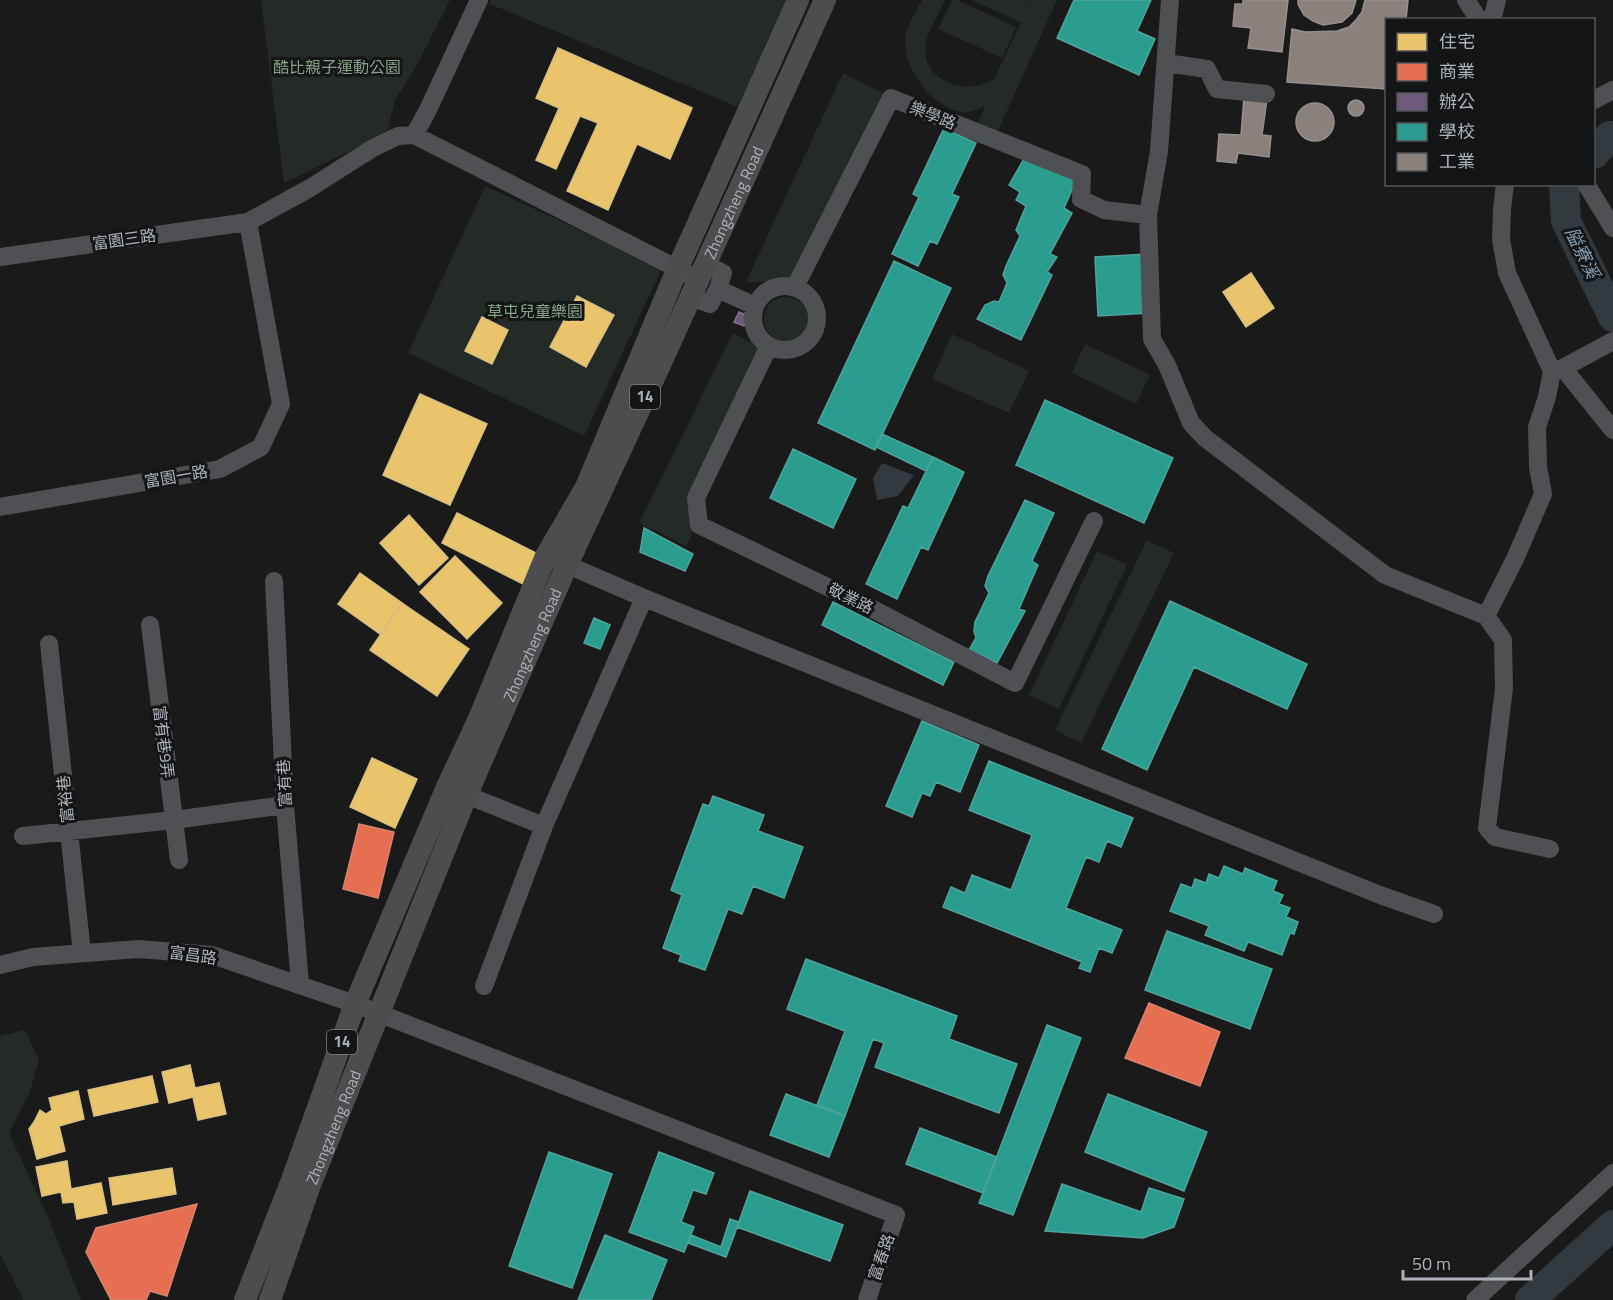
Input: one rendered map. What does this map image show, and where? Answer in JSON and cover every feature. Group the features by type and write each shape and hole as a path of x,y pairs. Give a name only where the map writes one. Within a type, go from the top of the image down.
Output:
{"main road":[{"name":"Zhongzheng Road","path":"556,561 677,270 798,0"},
{"name":"Zhongzheng Road","path":"270,1300 310,1185 377,1013 457,791 478,721 556,561 703,282 825,0"},
{"name":"Zhongzheng Road","path":"245,1300 292,1180 355,1004 457,791"}],"street":[{"path":"414,135 479,0"},
{"path":"1170,0 1159,151 1148,215 1152,339 1167,365 1191,423 1205,438 1385,575 1486,615 1503,640 1504,688 1487,828 1495,837 1550,849"},
{"path":"1466,0 1478,18"},
{"path":"1492,18 1497,0"},
{"path":"1166,63 1207,69 1217,89 1266,94"},
{"path":"1595,99 1613,90"},
{"name":"樂學路","path":"795,287 891,98 1082,174 1081,199 1104,210 1148,215"},
{"path":"248,222 310,188 373,148 398,136 414,135 677,270 755,306"},
{"path":"1505,186 1501,239 1507,273 1563,367 1613,430"},
{"path":"1587,186 1613,228"},
{"name":"富園三路","path":"0,257 248,222"},
{"name":"富園一路","path":"0,507 220,469 261,447 281,404 248,222"},
{"path":"776,287 795,287 811,299 818,319 810,339 790,350 779,350 769,346 755,330 753,319 755,306 766,292 776,287"},
{"path":"1486,615 1515,559 1543,494 1538,467 1537,427 1547,397 1563,367 1613,341"},
{"name":"敬業路","path":"769,346 696,498 699,525 867,606 1015,683 1094,521"},
{"path":"556,561 1380,895 1434,914"},
{"name":"富有巷","path":"274,581 285,806 300,984"},
{"path":"484,986 544,826 644,598"},
{"name":"富有巷9弄","path":"150,625 179,860"},
{"name":"富裕巷","path":"49,644 82,953"},
{"path":"457,791 544,826"},
{"path":"23,836 285,806"},
{"name":"富昌路","path":"0,965 33,957 139,949 212,956 355,1004 896,1215"},
{"path":"1475,1300 1613,1173"},
{"name":"富春路","path":"867,1300 896,1215"}],"green space":[{"name":"酷比親子運動公園","path":"261,0 450,0 416,67 395,100 387,133 284,183"},
{"path":"491,0 786,0 738,107 490,4"},
{"path":"922,0 945,0 930,30 925,47 927,60 932,70 939,78 949,83 972,86 994,79 1021,23 972,0 1030,0 1027,9 1031,0 1057,0 996,135 976,127 985,106 969,112 955,110 931,96 914,73 905,47 906,34"},
{"path":"952,0 957,0 1016,27 1002,58 938,29"},
{"path":"843,73 885,94 791,282 746,282"},
{"name":"草屯兒童樂園","path":"485,186 662,268 584,436 408,353"},
{"path":"786,297 795,298 802,303 807,310 807,328 802,335 795,340 786,341 777,340 770,335 765,328 764,319 765,310 770,303 777,298"},
{"path":"733,333 762,348 690,495 692,534 686,546 639,523"},
{"path":"952,334 1029,371 1009,413 932,379"},
{"path":"1085,344 1150,375 1136,404 1072,373"},
{"path":"1147,540 1174,553 1081,743 1055,730"},
{"path":"1097,551 1127,565 1059,709 1029,695"},
{"path":"25,1030 39,1060 29,1094 9,1133 49,1219 81,1300 24,1300 0,1254 0,1036"}],"shaded area":[{"path":"882,463 914,475 898,496 877,500 873,478"}],"building: 住宅":[{"path":"558,48 692,108 670,159 637,144 608,210 567,191 598,123 580,116 556,169 536,160 559,108 536,98"},
{"path":"1251,273 1274,308 1246,327 1223,292"},
{"path":"577,296 614,315 586,367 550,347"},
{"path":"482,317 508,330 492,364 465,351"},
{"path":"420,394 487,424 450,505 383,475"},
{"path":"457,513 540,555 525,585 442,543"},
{"path":"409,515 448,558 419,585 380,543"},
{"path":"455,556 502,603 467,639 420,592"},
{"path":"360,573 402,603 380,634 338,604"},
{"path":"402,603 469,649 437,696 370,650"},
{"path":"372,758 417,779 395,828 350,807"},
{"path":"190,1065 195,1088 219,1083 226,1114 198,1120 193,1097 169,1103 162,1072"},
{"path":"152,1076 158,1102 94,1116 88,1090"},
{"path":"78,1091 84,1119 59,1126 65,1151 37,1159 29,1129 40,1110 46,1114 52,1110 49,1098"},
{"path":"67,1161 71,1189 101,1183 107,1213 77,1219 74,1202 63,1203 61,1192 42,1196 36,1167"},
{"path":"172,1168 176,1194 113,1205 109,1178"}],"building: 商業":[{"path":"359,824 394,832 378,898 343,889"},
{"path":"1149,1003 1220,1032 1200,1086 1125,1058"},
{"path":"197,1204 167,1296 150,1291 146,1300 111,1300 86,1252 96,1228"}],"building: 辦公":[{"path":"739,312 748,316 744,326 734,322"}],"building: 學校":[{"path":"1074,0 1151,0 1137,31 1155,39 1139,75 1057,38"},
{"path":"944,128 976,143 952,194 959,197 937,244 930,241 918,266 892,254 919,197 913,194"},
{"path":"1025,157 1077,179 1064,208 1072,213 1050,254 1057,257 1047,272 1052,275 1021,340 977,319 985,305 994,301 999,302 1007,283 1003,275 1020,236 1016,230 1026,206 1016,200 1020,192 1009,185"},
{"path":"1147,254 1149,313 1098,316 1095,257"},
{"path":"894,261 951,288 875,450 818,423"},
{"path":"1045,400 1173,458 1144,523 1016,465"},
{"path":"882,434 933,457 926,471 876,447"},
{"path":"793,449 856,479 833,528 770,498"},
{"path":"933,457 964,472 928,550 921,547 897,599 866,584 903,506 908,508"},
{"path":"1025,500 1054,513 1032,561 1038,565 1019,609 1025,611 997,663 969,650 976,638 975,622 989,593 985,586 988,576"},
{"path":"644,528 693,554 685,571 640,552"},
{"path":"1170,601 1307,664 1287,709 1194,667 1147,770 1102,749"},
{"path":"833,602 954,662 943,685 822,625"},
{"path":"594,618 610,625 600,649 584,643"},
{"path":"922,721 979,745 960,792 936,782 930,796 922,793 912,817 886,806"},
{"path":"989,761 1133,818 1121,847 1107,841 1099,862 1086,857 1066,908 1122,930 1112,953 1099,948 1090,972 1079,968 1082,962 943,907 951,887 965,893 972,875 1011,890 1032,835 969,810"},
{"path":"713,796 764,815 758,831 803,847 784,898 753,886 742,914 728,909 705,970 679,961 681,955 663,948 682,895 671,890 703,804 709,806"},
{"path":"1224,866 1243,874 1245,868 1277,881 1273,891 1283,895 1279,904 1290,908 1286,917 1298,922 1294,934 1290,933 1282,955 1248,942 1244,951 1205,935 1209,926 1170,911 1181,884 1192,888 1195,879 1206,883 1209,874 1219,878"},
{"path":"1167,931 1272,969 1250,1029 1145,990"},
{"path":"806,959 957,1016 949,1039 1017,1064 999,1113 875,1067 884,1043 873,1039 845,1116 817,1105 845,1031 787,1009"},
{"path":"1047,1025 1081,1038 1013,1215 979,1203"},
{"path":"786,1094 845,1116 829,1157 770,1135"},
{"path":"1108,1094 1207,1132 1184,1191 1085,1152"},
{"path":"920,1128 997,1157 983,1193 906,1164"},
{"path":"549,1152 612,1174 572,1288 509,1266"},
{"path":"659,1152 714,1173 706,1194 693,1190 681,1222 694,1227 684,1252 629,1232"},
{"path":"1062,1184 1141,1212 1149,1188 1184,1199 1174,1227 1143,1238 1045,1231"},
{"path":"750,1191 843,1225 830,1261 737,1227"},
{"path":"730,1219 739,1222 726,1257 688,1243 691,1235 721,1247"},
{"path":"605,1235 667,1260 651,1300 578,1300"}],"building: 工業":[{"path":"1243,0 1288,0 1282,52 1248,48 1251,28 1233,26 1235,4 1243,4"},
{"path":"1298,0 1356,0 1352,13 1342,22 1323,25 1304,15"},
{"path":"1365,0 1408,0 1406,18 1385,18 1385,89 1287,82 1292,29 1305,32 1337,31 1349,27 1362,12"},
{"path":"1244,97 1267,99 1262,135 1271,136 1269,157 1238,153 1236,163 1217,161 1219,134 1241,135"},
{"path":"1356,100 1364,108 1356,116 1348,108"},
{"path":"1315,103 1329,108 1334,122 1329,136 1315,141 1301,136 1296,122 1301,108"}],"waterway":[{"name":"隘寮溪","path":"1595,153 1610,136 1613,136"},
{"name":"隘寮溪","path":"1564,186 1566,221 1613,317"},
{"name":"隘寮溪","path":"1530,1300 1613,1225"}]}
